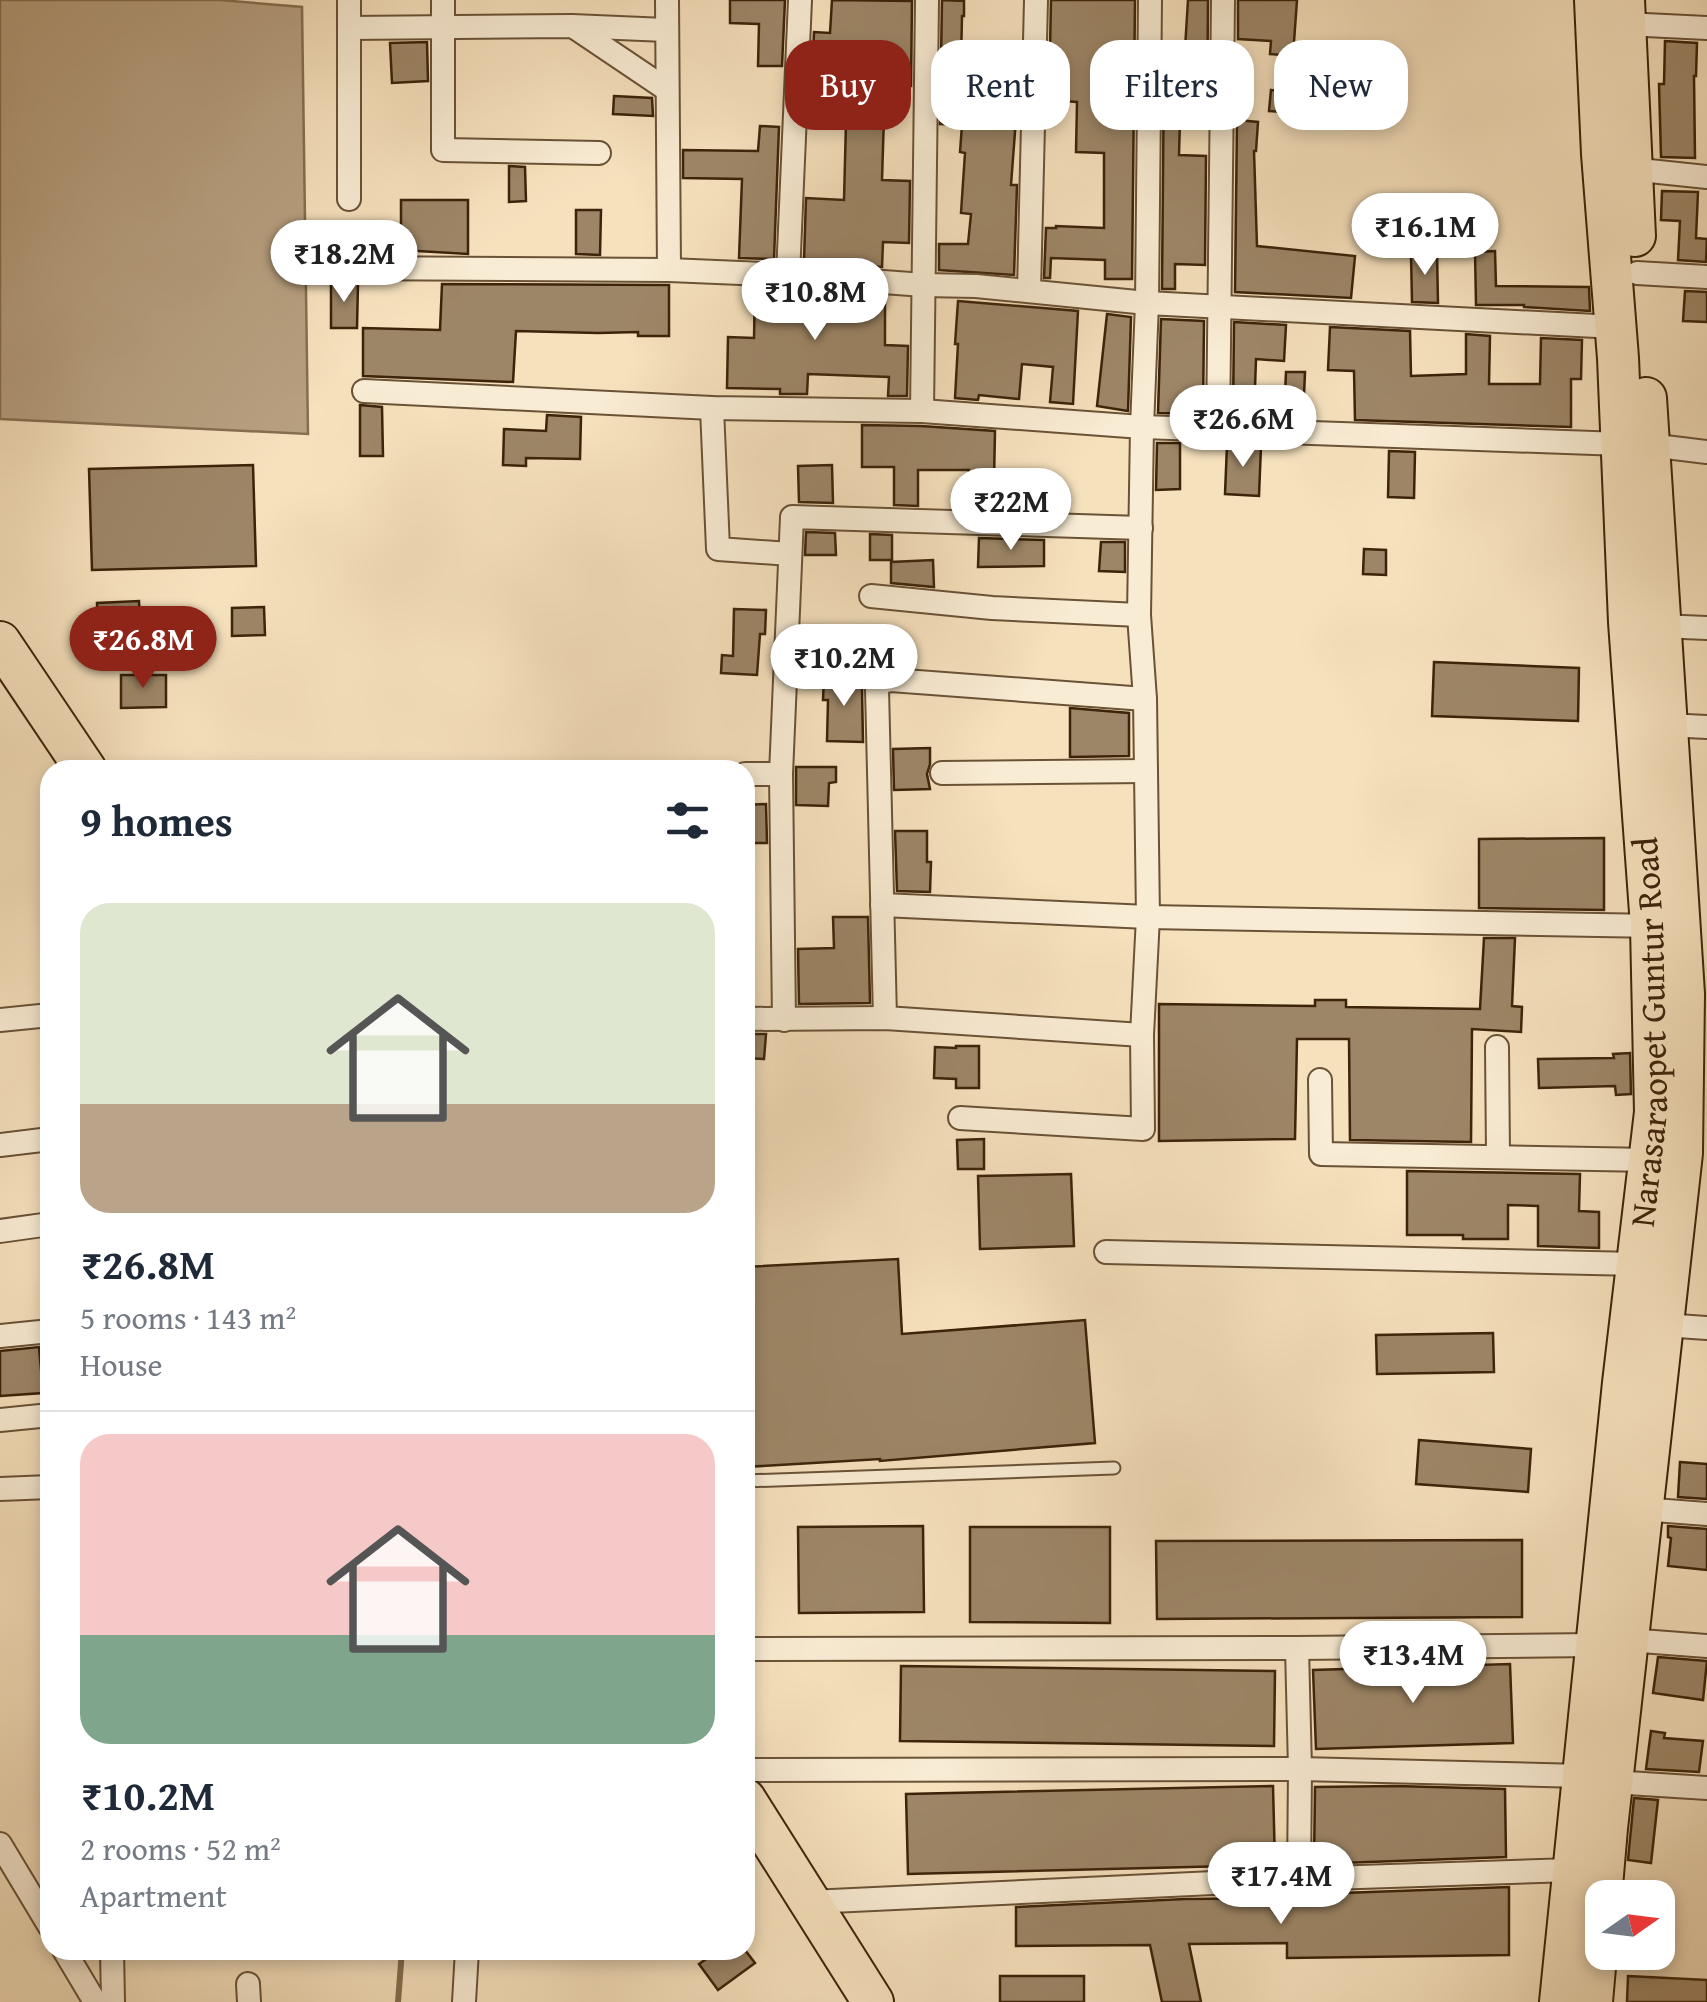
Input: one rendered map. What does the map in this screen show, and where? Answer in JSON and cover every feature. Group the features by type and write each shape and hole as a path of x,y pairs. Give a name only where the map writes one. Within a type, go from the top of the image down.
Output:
{"highway":[{"name":"Narasaraopet Guntur Road","path":"1592,2002 1597,1779 1612,1642 1637,1264 1680,1156 1655,1097 1666,926 1666,725 1659,626 1616,326 1615,8"},
{"name":"Narasaraopet Guntur Road","path":"1612,1642 1641,1509 1696,995 1666,926 1629,622 1638,272 1618,168"},
{"path":"0,642 79,760"},
{"path":"0,688 47,760"},
{"name":"Narasaraopet Guntur Road","path":"1560,2002 1572,1870 1597,1779"},
{"path":"755,1815 873,2002"},
{"path":"755,1860 846,2002"}],"street":[{"path":"348,199 349,0"},
{"path":"444,0 443,150 599,153"},
{"path":"667,0 669,270"},
{"path":"788,275 800,0"},
{"path":"922,411 926,0"},
{"path":"1030,291 1036,0"},
{"path":"960,1118 1143,1130 1142,1036 1148,917 1145,699 1138,615 1150,0"},
{"path":"1218,430 1223,0"},
{"path":"1615,8 1707,28"},
{"path":"349,28 444,25 666,30"},
{"path":"572,26 666,89"},
{"path":"1618,168 1707,177"},
{"path":"340,268 669,270 788,275 924,286 976,286 1147,302 1616,326"},
{"path":"1638,272 1707,277"},
{"path":"364,391 712,408 922,411 1142,427 1635,445 1707,452"},
{"path":"712,408 718,549 790,554"},
{"path":"784,1020 781,774 792,517 1141,528"},
{"path":"871,596 992,608 1138,615"},
{"path":"1659,626 1707,628"},
{"path":"886,1018 877,688 891,680 1145,699"},
{"path":"1666,725 1707,727"},
{"path":"942,774 1146,771"},
{"path":"755,774 781,774"},
{"path":"882,905 1148,917 1666,926"},
{"path":"0,1020 40,1016"},
{"path":"755,1019 886,1018 1142,1036"},
{"path":"1497,1047 1498,1156"},
{"path":"1320,1080 1321,1154 1680,1156"},
{"path":"0,1145 40,1140"},
{"path":"0,1230 40,1225"},
{"path":"1106,1252 1637,1264"},
{"path":"1663,1325 1707,1328"},
{"path":"0,1336 40,1332"},
{"path":"0,1420 40,1416"},
{"path":"0,1489 40,1487"},
{"path":"1641,1509 1707,1514"},
{"path":"755,1648 1296,1648 1612,1642 1707,1646"},
{"path":"1296,1648 1299,1879"},
{"path":"755,1770 1300,1769 1597,1779 1707,1788"},
{"path":"0,1844 40,1910"},
{"path":"810,1902 1572,1870"},
{"path":"70,1960 95,2002"},
{"path":"112,1960 113,2002"},
{"path":"464,2002 466,1960"}],"lane":[{"path":"755,1481 1114,1468"}],"shaded area":[{"path":"0,0 220,0 302,7 308,434 0,419"}],"building":[{"path":"730,0 785,0 782,66 758,66 759,24 730,23"},
{"path":"832,0 912,1 911,86 911,40 814,40 814,32 830,33"},
{"path":"942,0 964,1 961,40 941,40"},
{"path":"1051,0 1135,0 1135,40 1090,40 1090,130 1134,130 1132,279 1105,279 1105,260 1051,258 1050,278 1044,278 1046,228 1104,228 1104,153 1076,152 1077,102 1070,102 1070,40 1050,40"},
{"path":"1188,0 1208,0 1208,40 1186,40"},
{"path":"1238,0 1297,0 1294,40 1274,40 1274,54 1270,54 1271,41 1238,39"},
{"path":"1665,41 1697,43 1695,158 1661,157 1659,84 1664,84"},
{"path":"427,42 428,81 392,83 390,43"},
{"path":"1271,90 1274,90 1274,111 1269,111"},
{"path":"614,96 652,98 653,116 613,114"},
{"path":"1254,122 1258,122 1254,151 1257,246 1355,256 1351,298 1235,292 1237,130 1254,130"},
{"path":"760,126 779,127 774,259 739,258 742,179 683,178 683,150 758,151"},
{"path":"846,130 884,130 882,180 910,181 909,243 883,242 882,267 804,261 806,198 844,200"},
{"path":"962,130 1015,130 1011,185 1017,185 1014,275 939,270 939,244 968,244 971,214 961,213 965,153 960,152"},
{"path":"1163,130 1180,130 1179,155 1206,156 1205,265 1175,264 1175,289 1162,289"},
{"path":"509,166 525,167 526,201 509,202"},
{"path":"1662,191 1698,192 1696,238 1707,239 1706,262 1678,260 1680,221 1661,220"},
{"path":"401,200 468,200 468,254 401,250"},
{"path":"576,210 601,210 600,255 576,254"},
{"path":"1495,251 1496,286 1589,287 1590,311 1476,305 1475,252"},
{"path":"1437,253 1438,303 1412,302 1411,254"},
{"path":"331,280 358,283 357,328 331,328"},
{"path":"442,284 669,285 669,336 516,331 513,382 363,376 363,328 440,330"},
{"path":"755,289 885,297 885,345 908,346 907,396 888,396 889,377 808,374 807,394 727,388 728,337 754,338"},
{"path":"1685,291 1707,292 1707,322 1683,321"},
{"path":"958,301 1078,311 1073,404 1050,402 1053,367 1022,364 1019,399 979,395 978,400 955,398"},
{"path":"1107,314 1131,317 1128,411 1097,406"},
{"path":"1161,319 1204,321 1203,414 1158,413"},
{"path":"1234,322 1286,325 1284,361 1256,359 1254,416 1233,415"},
{"path":"1330,327 1410,331 1411,376 1466,374 1466,334 1490,336 1489,384 1540,384 1541,338 1582,340 1581,379 1571,379 1571,427 1355,420 1354,371 1328,370"},
{"path":"1286,372 1305,372 1303,418 1284,417"},
{"path":"360,405 382,407 383,456 360,456"},
{"path":"547,415 581,417 580,459 526,458 526,466 503,465 504,429 546,431"},
{"path":"862,425 995,431 994,479 969,478 969,470 918,470 918,506 894,505 894,467 862,467"},
{"path":"1157,443 1180,443 1180,489 1156,490"},
{"path":"1227,445 1261,446 1259,496 1225,494"},
{"path":"1389,451 1415,452 1414,498 1388,497"},
{"path":"253,465 256,566 92,570 89,469"},
{"path":"832,465 833,503 799,502 798,466"},
{"path":"806,532 835,533 836,555 805,555"},
{"path":"870,534 892,535 892,560 870,560"},
{"path":"979,538 1044,540 1044,566 978,567"},
{"path":"1101,542 1125,542 1125,572 1099,571"},
{"path":"1364,549 1386,550 1386,575 1363,574"},
{"path":"933,560 934,587 891,583 891,562"},
{"path":"139,601 141,644 99,646 97,603"},
{"path":"264,607 265,635 232,636 232,608"},
{"path":"734,609 766,610 757,675 721,673 722,655 733,656"},
{"path":"1434,662 1579,668 1578,721 1432,716"},
{"path":"121,675 166,675 166,707 121,708"},
{"path":"824,676 866,679 862,689 863,742 827,741"},
{"path":"1070,708 1129,713 1129,756 1070,757"},
{"path":"930,748 930,789 894,790 893,749"},
{"path":"796,767 836,767 836,782 829,783 828,806 796,805"},
{"path":"766,804 767,843 755,843 755,805"},
{"path":"895,831 927,831 930,892 897,891"},
{"path":"1604,838 1604,910 1479,908 1479,839"},
{"path":"833,917 868,917 870,1003 799,1004 798,949 834,948"},
{"path":"1484,938 1515,938 1512,1006 1522,1007 1521,1032 1472,1029 1471,1142 1350,1140 1349,1039 1297,1039 1295,1139 1159,1141 1159,1004 1315,1006 1315,1000 1346,1000 1346,1007 1480,1009"},
{"path":"755,1034 766,1034 764,1059 755,1059"},
{"path":"979,1046 979,1088 956,1088 956,1079 934,1078 935,1047"},
{"path":"1630,1053 1631,1094 1616,1095 1615,1086 1539,1088 1538,1059 1614,1058 1613,1054"},
{"path":"984,1139 984,1169 958,1169 957,1140"},
{"path":"1407,1171 1580,1174 1579,1211 1599,1212 1599,1248 1538,1246 1538,1206 1508,1205 1508,1239 1407,1235"},
{"path":"1071,1174 1074,1246 980,1249 978,1176"},
{"path":"898,1259 902,1334 1085,1320 1095,1443 880,1461 755,1466 755,1266"},
{"path":"1493,1333 1494,1372 1377,1374 1376,1335"},
{"path":"39,1347 40,1393 0,1396 0,1351"},
{"path":"1419,1440 1531,1449 1528,1492 1416,1484"},
{"path":"1680,1462 1707,1464 1707,1499 1678,1497"},
{"path":"923,1526 924,1612 799,1613 798,1527"},
{"path":"1668,1526 1707,1529 1707,1570 1668,1566"},
{"path":"970,1527 1110,1527 1110,1623 970,1622"},
{"path":"1522,1540 1522,1617 1157,1619 1156,1541"},
{"path":"1658,1657 1707,1661 1703,1700 1653,1693"},
{"path":"1510,1664 1513,1743 1316,1749 1313,1670"},
{"path":"901,1666 1275,1671 1274,1746 900,1741"},
{"path":"1651,1731 1665,1733 1664,1738 1703,1741 1699,1772 1646,1769"},
{"path":"1273,1786 1275,1865 908,1874 906,1794"},
{"path":"1315,1787 1505,1789 1506,1857 1314,1864"},
{"path":"1634,1798 1658,1800 1651,1863 1628,1860"},
{"path":"1509,1887 1509,1955 1287,1958 1287,1943 1189,1944 1201,2002 1162,2002 1150,1945 1016,1946 1016,1907"},
{"path":"705,1960 755,1963 718,1990 699,1964"},
{"path":"1000,1976 1084,1976 1084,2002 1000,2002"},
{"path":"1628,1976 1707,1980 1707,2002 1627,2002"}],"waterway":[{"path":"398,2002 401,1960"}]}
